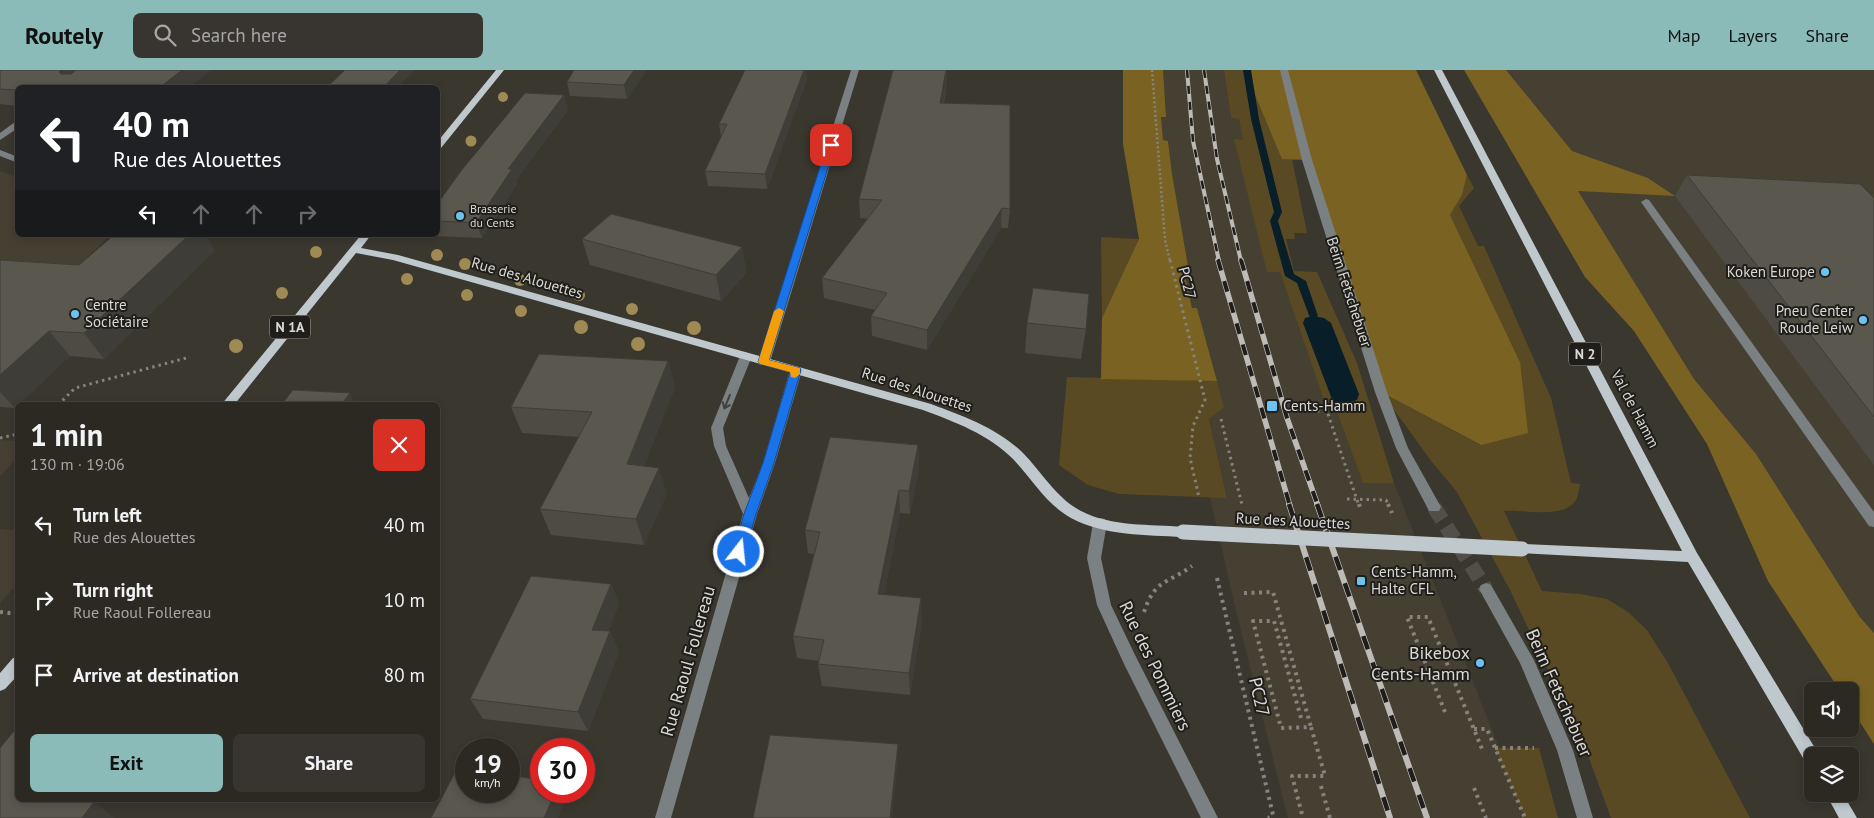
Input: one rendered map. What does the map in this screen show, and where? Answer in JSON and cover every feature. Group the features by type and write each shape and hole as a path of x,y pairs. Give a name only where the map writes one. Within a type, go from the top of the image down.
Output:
{"main road":[{"path":"440,144 500,70"},
{"name":"Val de Hamm","path":"1438,70 1692,557 1805,747"},
{"name":"N 1A","path":"229,402 364,237"},
{"name":"Rue des Alouettes","path":"354,250 404,260 926,407 974,425 1010,449 1056,501 1076,515 1100,523 1183,532 1692,557"},
{"path":"0,684 15,666"},
{"path":"1839,802 1849,818"}],"street":[{"path":"764,362 855,70"},
{"name":"Beim Fetschebuer","path":"1284,70 1307,160 1381,392 1402,448 1434,507"},
{"path":"0,136 15,126"},
{"path":"0,154 15,159"},
{"path":"1646,202 1874,522"},
{"path":"746,356 717,428 720,446 750,514"},
{"name":"Rue Raoul Follereau","path":"663,818 750,514 769,463 796,370"},
{"name":"Rue des Pommiers","path":"1100,523 1094,558 1104,605 1129,659 1210,818"},
{"name":"Beim Fetschebuer","path":"1486,589 1526,660 1565,750 1585,818"}],"path":[{"name":"PC27","path":"1152,70 1165,240 1205,400 1193,426 1190,458 1199,497"},
{"path":"61,402 75,388 190,357"},
{"path":"1317,411 1327,411 1361,511"},
{"path":"1222,419 1242,505"},
{"path":"0,438 15,435"},
{"path":"1347,499 1386,500 1392,513"},
{"path":"1144,612 1150,594 1163,582 1178,576 1192,566"},
{"name":"PC27","path":"1217,578 1273,815 1268,818"},
{"path":"1244,593 1272,592 1325,776 1292,776 1303,818"},
{"path":"0,612 15,614"},
{"path":"1444,712 1407,617 1428,617 1482,748"},
{"path":"1301,718 1274,621 1253,621 1281,728 1311,727"},
{"path":"1474,729 1487,729 1524,818"},
{"path":"1495,748 1539,748"},
{"path":"1321,786 1330,818"},
{"path":"1474,788 1486,818"}],"shaded area":[{"path":"1123,70 1163,70 1166,117 1161,117 1163,140 1168,141 1189,272 1184,272 1192,308 1197,308 1217,381 1101,379 1102,318 1139,239 1123,144"},
{"path":"1163,70 1224,70 1231,118 1239,119 1243,140 1235,140 1326,405 1335,406 1363,482 1394,483 1527,818 1288,818 1210,497 1227,497 1209,419 1224,406 1197,308 1192,308 1184,272 1188,272 1168,141 1163,140 1161,117 1166,117"},
{"path":"1224,70 1247,70 1249,81 1282,158 1292,159 1307,233 1294,233 1295,239 1286,239 1294,271 1317,272 1357,363 1394,483 1363,483 1335,406 1326,406 1280,272 1267,272 1234,139 1243,140 1239,119 1231,118"},
{"path":"1247,70 1416,70 1467,175 1462,195 1450,215 1520,362 1528,433 1481,445 1381,392 1307,160 1282,159 1249,81"},
{"path":"1464,70 1506,70 1572,151 1648,178 1675,196 1578,191 1694,379 1756,454 1859,616 1874,633 1874,744 1859,721 1859,682 1834,682 1768,581 1707,444 1634,331 1585,277"},
{"path":"1506,70 1874,70 1874,633 1859,616 1756,454 1694,379 1578,191 1674,195 1648,178 1572,151"},
{"path":"0,171 15,176 15,237 108,237 57,287 0,284"},
{"path":"1467,175 1474,188 1459,206 1478,246 1484,246 1551,398 1571,483 1580,484 1576,500 1562,510 1553,512 1504,511 1542,591 1580,594 1607,599 1628,612 1647,630 1669,665 1750,818 1611,818 1586,750 1510,590 1457,492 1432,462 1381,392 1480,445 1520,362 1450,215 1462,195"},
{"path":"1101,237 1139,239 1102,318"},
{"path":"1067,377 1217,381 1224,407 1209,419 1227,498 1119,494 1088,485 1059,465"},
{"path":"0,440 15,441 15,460 0,476"},
{"path":"0,529 15,530 15,586 0,603"},
{"path":"1495,748 1539,748 1558,818 1525,818"}],"water":[{"path":"1313,316 1324,318 1331,323 1359,394 1357,400 1333,402 1303,323 1305,318"}],"building":[{"path":"0,70 61,70 59,72 61,74 71,74 76,70 182,70 163,85 15,85 15,90 0,89"},
{"path":"345,70 400,70 386,85 329,85"},
{"path":"574,70 634,70 624,85 567,82"},
{"path":"745,70 804,70 765,174 705,171 727,124 719,124"},
{"path":"893,70 946,70 940,103 1010,105 1010,209 1002,208 927,330 871,316 887,293 822,278 882,200 859,199"},
{"path":"525,93 564,95 508,169 512,169 476,223 440,221 440,200 461,171"},
{"path":"1687,175 1860,184 1874,198 1874,417"},
{"path":"611,214 742,247 716,275 582,239"},
{"path":"112,237 187,237 84,333 49,331 0,375 0,260 79,265"},
{"path":"1033,288 1089,294 1086,329 1027,323"},
{"path":"539,354 668,361 627,464 659,468 636,519 540,509 592,412 511,407"},
{"path":"293,390 350,393 343,402 283,402"},
{"path":"830,437 918,445 909,491 899,490 878,594 921,598 909,673 818,664 824,640 793,636 820,532 805,530"},
{"path":"531,576 611,584 592,630 610,631 578,712 470,699"},
{"path":"15,730 15,802 94,802 82,818 0,818 0,748"},
{"path":"770,735 898,744 890,818 753,818"},
{"path":"455,773 455,803 520,803 520,777 530,778 530,803 551,803 544,818 431,818"}],"waterway":[{"path":"1247,70 1255,119 1278,212 1274,221 1290,276 1301,281 1313,316"}],"tunnel":[{"path":"1434,507 1486,589"}],"railway":[{"path":"1187,70 1193,141 1219,261"},
{"path":"1204,70 1217,159 1241,261"},
{"path":"1218,260 1290,506"},
{"path":"1241,260 1287,418 1318,506"},
{"path":"1289,504 1390,818"},
{"path":"1317,504 1427,818"}],"slow traffic":[{"path":"779,311 764,362 796,370 795,374"}],"place":[{"name":"Brasserie du Cents","path":"460,216"},
{"name":"Koken Europe","path":"1825,272"},
{"name":"Centre Sociétaire","path":"75,314"},
{"name":"Pneu Center Roude Leiw","path":"1863,320"},
{"name":"Cents-Hamm","path":"1272,406"},
{"name":"Cents-Hamm, Halte CFL","path":"1361,581"},
{"name":"Bikebox Cents-Hamm","path":"1480,663"}],"route":[{"path":"739,552 750,514 769,463 796,370 764,362 831,145"}]}
